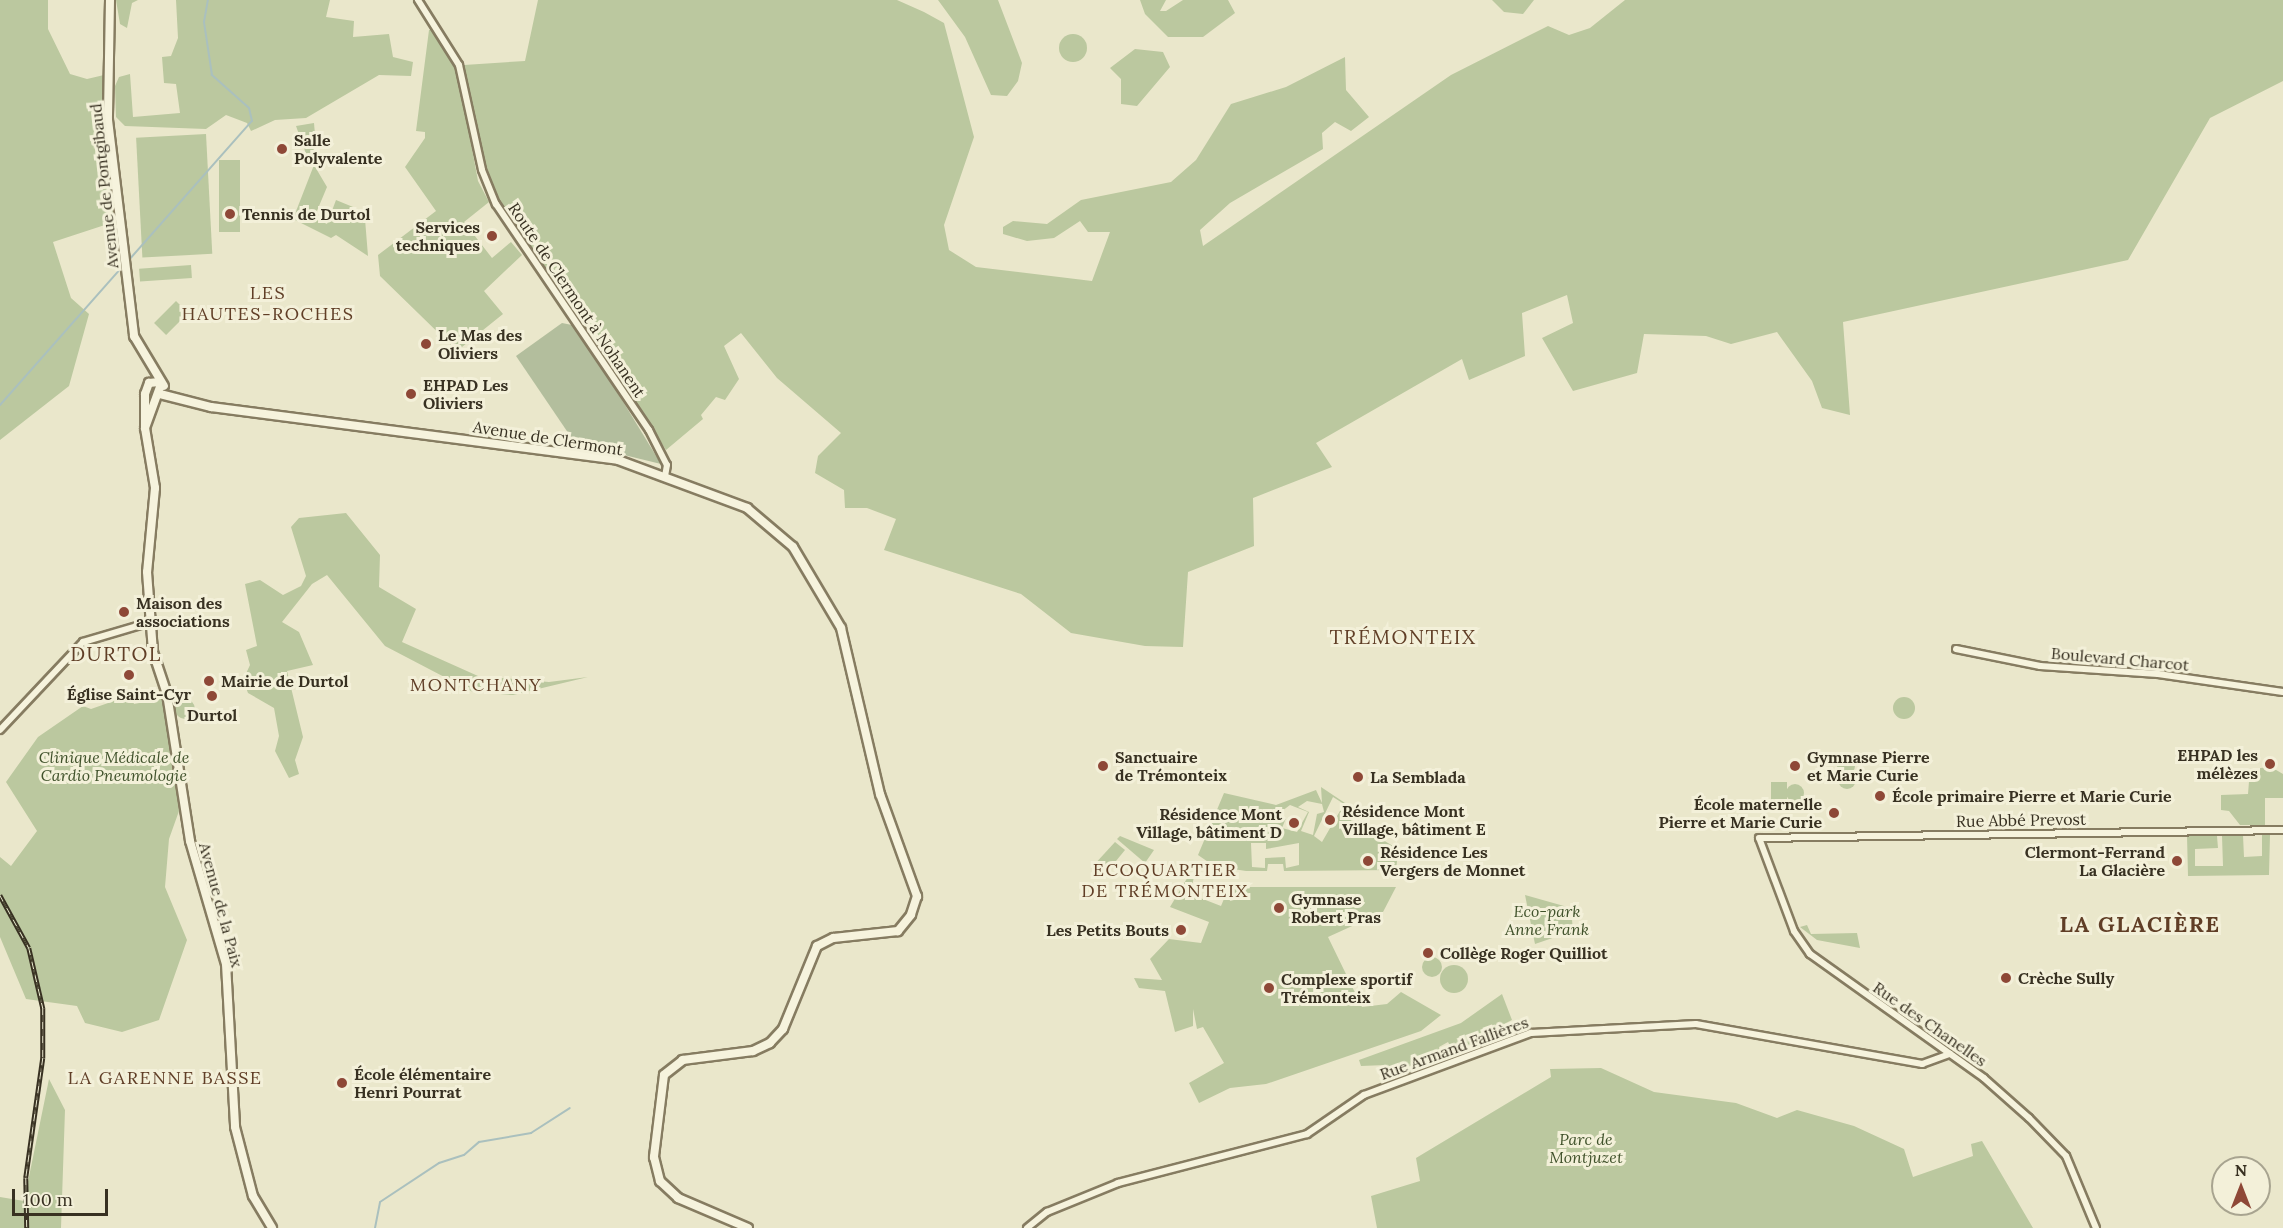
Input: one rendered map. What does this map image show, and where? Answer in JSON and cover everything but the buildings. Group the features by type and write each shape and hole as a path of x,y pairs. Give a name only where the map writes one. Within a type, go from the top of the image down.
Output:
{"main road":[{"name":"Avenue de Pontgibaud","path":"110,0 109,131 134,336 148,367 160,383"},
{"name":"Avenue de Pontgibaud","path":"145,428 148,367"},
{"name":"Avenue de Clermont","path":"160,383 177,395 211,407 594,455 665,476 758,514 793,547 841,628 876,777 916,886 909,920 892,933 833,938 817,946 783,1029 770,1043 753,1051 683,1060 662,1080 654,1157 660,1181 678,1198 748,1228"},
{"path":"145,428 159,395 160,383 148,385 149,394 159,395"},
{"name":"Avenue de Clermont","path":"159,395 177,395"},
{"name":"Avenue de la Paix","path":"145,428 155,488 147,572 153,656 167,694 196,871 226,964 235,1127 253,1196 272,1228"}],"street":[{"name":"Route de Clermont à Nohanent","path":"418,0 441,33 465,82 482,170 495,204 649,430 667,465 665,476"},
{"path":"0,729 83,642 152,622"},
{"name":"Boulevard Charcot","path":"1956,649 2040,666 2158,674 2283,692"},
{"name":"Rue Abbé Prevost","path":"1759,838 2283,830"},
{"name":"Rue des Chanelles","path":"1759,838 1794,931 1810,954 1999,1090 2066,1156 2096,1228"},
{"name":"Rue Armand Fallières","path":"1027,1228 1047,1212 1118,1183 1306,1134 1364,1095 1531,1033 1696,1024 1922,1064 1950,1054"}],"green space":[{"path":"0,0 48,0 48,29 70,74 87,79 104,75 103,119 117,221 53,242 71,298 89,314 69,386 0,440"},
{"path":"116,0 138,0 132,3 127,28 120,24"},
{"path":"176,0 330,0 326,17 354,21 353,37 389,34 393,57 413,62 411,76 379,75 306,118 275,120 251,131 247,123 226,115 206,129 125,126 116,117 115,86 119,77 130,74 133,117 180,113 176,84 164,83 162,57 171,56 178,38"},
{"path":"538,0 897,0 924,12 944,23 974,137 944,225 949,250 976,267 1092,281 1110,232 1088,232 1080,221 1054,238 1027,241 1003,234 1003,227 1013,221 1047,224 1081,200 1171,182 1196,160 1231,104 1286,87 1345,57 1346,90 1369,117 1351,131 1335,122 1322,133 1323,149 1230,203 1200,230 1203,246 1451,75 1548,26 1569,35 1590,28 1625,0 2283,0 2283,81 2210,118 2128,260 1843,322 1850,415 1822,408 1812,381 1777,332 1731,344 1706,336 1644,334 1637,373 1573,391 1542,338 1573,323 1567,295 1522,313 1525,356 1469,380 1462,359 1316,443 1332,467 1253,498 1254,546 1188,572 1183,647 1145,646 1071,633 1021,594 884,550 896,519 867,508 845,508 844,490 815,473 818,456 841,433 777,378 741,333 724,346 739,379 725,400 716,397 701,415 703,419 666,450 574,306 578,303 570,302 509,223 485,171 464,65 525,61"},
{"path":"938,0 998,0 1022,63 1018,81 1007,96 991,95 965,37"},
{"path":"1140,0 1166,0 1160,11 1166,11 1183,0 1228,0 1235,13 1203,37 1168,37 1145,14"},
{"path":"1492,0 1534,0 1523,14 1504,12"},
{"path":"429,30 434,30 457,68 478,181 489,202 464,222 492,258 511,242 522,255 484,291 503,314 457,351 380,276 378,255 436,211 405,167 425,138 425,132 416,131"},
{"path":"1073,34 1083,38 1087,48 1083,58 1073,62 1063,58 1059,48 1063,38"},
{"path":"1135,49 1163,52 1170,67 1137,106 1121,104 1121,79 1110,68"},
{"path":"314,123 317,158 309,162 296,126"},
{"path":"206,134 212,254 142,257 136,138"},
{"path":"219,160 240,160 240,232 219,232"},
{"path":"314,165 327,187 314,218 327,224 336,200 353,207 365,219 368,256 336,235 331,238 293,219"},
{"path":"191,265 192,278 140,282 139,269"},
{"path":"176,301 188,313 166,335 154,323"},
{"path":"562,323 577,326 661,464 575,443 516,356"},
{"path":"346,513 380,555 379,587 416,609 402,642 478,676 549,682 588,677 513,695 473,692 385,646 327,575 312,584 282,622 299,632 313,665 287,671 303,737 295,760 299,774 289,778 275,751 279,736 274,708 248,693 243,680 250,665 246,650 257,646 245,584 260,580 283,595 301,586 306,576 291,527 299,518"},
{"name":"Clinique Médicale de Cardio Pneumologie","path":"131,695 134,704 165,698 179,811 169,839 165,887 187,940 159,1020 122,1032 85,1023 77,1006 26,999 0,937 0,857 11,866 37,831 6,782 38,737 83,706 91,709"},
{"path":"1904,697 1912,700 1915,708 1912,716 1904,719 1896,716 1893,708 1896,700"},
{"path":"185,699 192,702 195,709 192,716 185,719 178,716 175,709 178,702"},
{"path":"1846,757 1852,760 1855,766 1852,772 1846,775 1840,772 1837,766 1840,760"},
{"path":"2271,767 2283,774 2283,798 2265,798 2265,825 2240,825 2229,811 2221,810 2221,795 2248,794 2250,769"},
{"path":"1847,771 1853,774 1856,780 1853,786 1847,789 1841,786 1838,780 1841,774"},
{"path":"1771,782 1787,782 1787,810 1771,810"},
{"path":"1791,784 1799,784 1804,789 1802,800 1791,802 1786,797 1786,789"},
{"path":"1321,787 1357,811 1351,821 1393,846 1388,848 1398,852 1396,870 1284,871 1283,864 1268,864 1267,871 1246,871 1214,866 1198,855 1224,793 1276,805 1316,790 1322,803","holes":["1333,797 1344,804 1322,842 1314,836","1307,801 1322,804 1324,812 1317,814 1313,835 1301,831 1309,812 1298,807","1290,805 1308,812 1297,832 1282,828 1286,818 1278,814","1251,843 1266,843 1266,849 1299,843 1299,865 1286,868 1285,857 1265,858 1265,868 1252,867"]},
{"path":"2243,835 2244,857 2262,856 2262,835 2270,835 2269,875 2188,876 2187,836 2217,836 2218,848 2195,849 2195,866 2223,866 2222,836"},
{"path":"1120,836 1154,850 1145,863 1117,839"},
{"path":"1115,842 1125,850 1107,872 1093,866"},
{"name":"Complexe sportif Trémonteix","path":"1189,875 1194,877 1190,894 1221,906 1229,887 1396,887 1383,912 1328,937 1362,1007 1387,1004 1401,992 1441,1015 1421,1031 1266,1084 1230,1088 1199,1103 1189,1083 1224,1063 1203,1027 1197,1029 1193,1009 1193,1026 1175,1032 1165,991 1139,988 1134,978 1162,980 1150,959 1169,939 1201,943 1209,922 1170,907"},
{"name":"Eco-park Anne Frank","path":"1525,895 1571,908 1573,931 1535,944"},
{"path":"1807,925 1811,934 1857,933 1860,948 1817,940 1800,927"},
{"path":"1432,957 1439,960 1442,967 1439,974 1432,977 1425,974 1422,967 1425,960"},
{"path":"1454,965 1464,969 1468,979 1464,989 1454,993 1444,989 1440,979 1444,969"},
{"path":"1502,994 1512,1020 1496,1028 1498,1037 1455,1055 1448,1042 1439,1047 1443,1060 1393,1077 1386,1065 1361,1066 1359,1060 1461,1023"},
{"name":"Parc de Montjuzet","path":"1601,1068 1654,1092 1736,1103 1777,1118 1797,1110 1854,1126 1904,1149 1913,1177 1973,1156 1971,1144 1982,1141 2033,1228 1377,1228 1371,1196 1420,1181 1416,1158 1551,1077 1550,1069"},
{"path":"49,1079 65,1110 61,1228 0,1228 0,1197 24,1201"}],"waterway":[{"path":"128,261 252,121 249,108 212,75 204,22 208,0"},
{"path":"0,405 124,265"},
{"path":"375,1228 380,1202 439,1163 464,1155 479,1142 531,1133 570,1108"}],"railway":[{"path":"0,895 29,948 43,1008 43,1058 26,1178 27,1228"}],"place":[{"name":"Salle Polyvalente","path":"282,149"},
{"name":"Tennis de Durtol","path":"230,214"},
{"name":"Services techniques","path":"492,236"},
{"name":"Le Mas des Oliviers","path":"426,344"},
{"name":"EHPAD Les Oliviers","path":"411,394"},
{"name":"Maison des associations","path":"124,612"},
{"name":"Église Saint-Cyr","path":"129,675"},
{"name":"Mairie de Durtol","path":"209,681"},
{"name":"Durtol","path":"212,696"},
{"name":"EHPAD les mélèzes","path":"2270,764"},
{"name":"Sanctuaire de Trémonteix","path":"1103,766"},
{"name":"Gymnase Pierre et Marie Curie","path":"1795,766"},
{"name":"La Semblada","path":"1358,777"},
{"name":"École primaire Pierre et Marie Curie","path":"1880,796"},
{"name":"École maternelle Pierre et Marie Curie","path":"1834,813"},
{"name":"Résidence Mont Village, bâtiment E","path":"1330,820"},
{"name":"Résidence Mont Village, bâtiment D","path":"1294,823"},
{"name":"Résidence Les Vergers de Monnet","path":"1368,861"},
{"name":"Clermont-Ferrand La Glacière","path":"2177,861"},
{"name":"Gymnase Robert Pras","path":"1279,908"},
{"name":"Les Petits Bouts","path":"1181,930"},
{"name":"Collège Roger Quilliot","path":"1428,953"},
{"name":"Crèche Sully","path":"2006,978"},
{"name":"Complexe sportif Trémonteix","path":"1269,988"},
{"name":"École élémentaire Henri Pourrat","path":"342,1083"}],"district":[{"name":"LES HAUTES-ROCHES","path":"268,304"},
{"name":"TRÉMONTEIX","path":"1403,636"},
{"name":"DURTOL","path":"116,653"},
{"name":"MONTCHANY","path":"476,685"},
{"name":"ECOQUARTIER DE TRÉMONTEIX","path":"1165,881"},
{"name":"LA GLACIÈRE","path":"2140,925"},
{"name":"LA GARENNE BASSE","path":"165,1078"}]}
